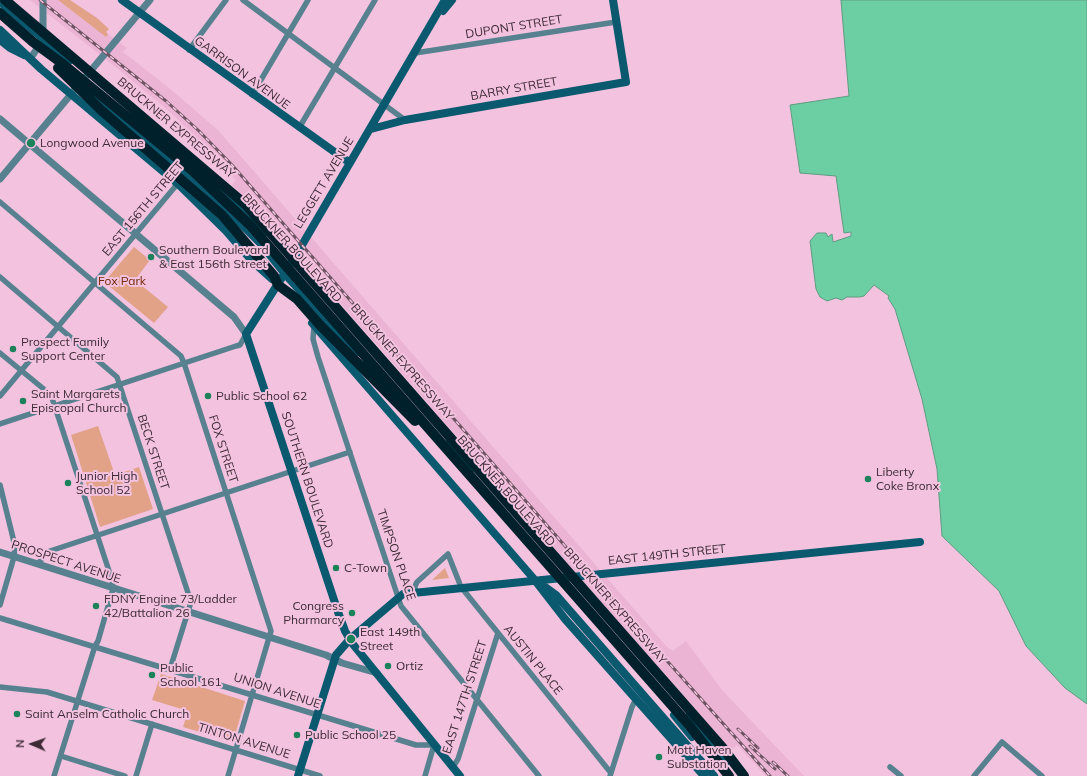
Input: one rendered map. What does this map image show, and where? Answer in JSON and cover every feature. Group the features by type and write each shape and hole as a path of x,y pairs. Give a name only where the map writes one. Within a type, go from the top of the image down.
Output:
{"highway":[{"name":"BRUCKNER EXPRESSWAY","path":"5,0 246,205 722,747 744,776"},
{"name":"BRUCKNER EXPRESSWAY","path":"0,13 35,45 63,64 194,172 250,225 412,407 461,466 689,725 729,776"},
{"path":"35,45 101,110 222,215 274,276 278,285 297,299 316,325 461,466"}],"main road":[{"name":"GARRISON AVENUE","path":"122,0 189,50 299,128 348,167"},
{"name":"LEGGETT AVENUE","path":"246,334 285,274 370,128 385,106 436,19 445,0"},
{"path":"436,19 452,0"},
{"path":"613,0 616,22"},
{"name":"BRUCKNER BOULEVARD","path":"0,2 43,40 194,165 293,259 564,577 740,776"},
{"name":"BRUCKNER BOULEVARD","path":"0,17 186,174 225,208 261,244 285,274 554,578 726,776"},
{"name":"BARRY STREET","path":"370,128 405,120 626,82 616,22"},
{"path":"0,30 16,43 30,59 178,184 278,285"},
{"path":"0,40 10,48 30,59"},
{"path":"316,325 534,579 561,614 704,776"},
{"name":"SOUTHERN BOULEVARD","path":"246,334 338,612 350,639 460,776"},
{"name":"EAST 149TH STREET","path":"299,773 334,659 350,639 403,594 534,579 578,576 920,542"},
{"path":"534,579 556,595 714,776"},
{"path":"669,696 686,729"}],"street":[{"path":"30,59 35,45 43,40 43,0"},
{"path":"0,179 150,0"},
{"path":"189,50 226,0"},
{"path":"243,0 405,120"},
{"path":"252,94 308,0"},
{"path":"299,128 375,0"},
{"name":"DUPONT STREET","path":"415,53 616,22"},
{"name":"SOUTHERN BOULEVARD","path":"0,119 234,317 246,334"},
{"name":"EAST 156TH STREET","path":"0,396 194,165"},
{"name":"FOX STREET","path":"0,202 181,356 271,628 271,638"},
{"name":"BECK STREET","path":"0,278 117,377 190,602 188,612"},
{"name":"TIMPSON PLACE","path":"316,325 313,339 318,357 401,606 537,775"},
{"name":"LEGGETT AVENUE","path":"0,424 240,345 246,334"},
{"path":"0,353 51,395 112,580 113,589 98,641 95,646 54,776"},
{"path":"38,564 47,552 350,452"},
{"path":"0,485 15,546 14,557 0,605"},
{"name":"PROSPECT AVENUE","path":"0,552 271,638 377,674"},
{"name":"AUSTIN PLACE","path":"415,592 417,582 448,554 461,587 610,775"},
{"path":"170,669 188,612"},
{"name":"UNION AVENUE","path":"0,618 87,646 95,646 416,745 434,745"},
{"name":"EAST 147TH STREET","path":"453,767 458,759 498,633"},
{"path":"228,776 271,638"},
{"name":"TINTON AVENUE","path":"0,686 47,692 236,750 299,773 320,776"},
{"path":"610,775 636,699"},
{"path":"136,776 152,724"},
{"path":"974,776 1002,742 1042,776"},
{"name":"EAST 147TH STREET","path":"425,776 434,745"},
{"path":"61,756 125,776"},
{"path":"890,767 901,776"}],"shaded area":[{"path":"30,0 58,0 106,37 108,34 127,48 123,52 168,87 218,130 667,647 673,651 686,641 722,690 804,776 766,776 737,745 731,750 308,266 232,185 236,180 215,156 170,112"},
{"path":"841,0 1087,0 1087,704 1065,688 1026,646 999,591 942,536 937,469 922,399 895,309 888,298 889,296 874,285 864,296 847,297 842,300 836,298 827,301 820,297 816,289 810,241 817,233 826,233 828,237 832,234 833,242 851,236 851,232 844,233 836,176 800,173 790,105 849,96"}],"green space":[{"path":"58,0 70,0 97,18 109,29 106,32 108,34 106,37"},
{"name":"Fox Park","path":"134,247 150,260 135,280 168,307 154,323 104,282"},
{"path":"98,426 115,475 139,467 153,509 100,527 71,435"},
{"path":"445,568 449,578 432,580"},
{"path":"161,674 245,701 233,742 183,727 188,711 152,700"}],"railway":[{"path":"40,0 166,101 199,131 232,165 600,586 770,776"},
{"path":"738,729 758,748"},
{"path":"750,746 775,769"},
{"path":"773,762 788,776"}],"place":[{"name":"Longwood Avenue","path":"31,143"},
{"name":"Southern Boulevard & East 156th Street","path":"151,257"},
{"name":"Prospect Family Support Center","path":"13,349"},
{"name":"Public School 62","path":"208,396"},
{"name":"Saint Margarets Episcopal Church","path":"23,401"},
{"name":"Liberty Coke Bronx","path":"868,479"},
{"name":"Junior High School 52","path":"68,483"},
{"name":"C-Town","path":"336,568"},
{"name":"FDNY Engine 73/Ladder 42/Battalion 26","path":"96,606"},
{"name":"Congress Pharmarcy","path":"352,613"},
{"name":"East 149th Street","path":"351,639"},
{"name":"Ortiz","path":"388,666"},
{"name":"Public School 161","path":"152,675"},
{"name":"Saint Anselm Catholic Church","path":"17,714"},
{"name":"Public School 25","path":"297,735"},
{"name":"Mott Haven Substation","path":"659,757"}]}
